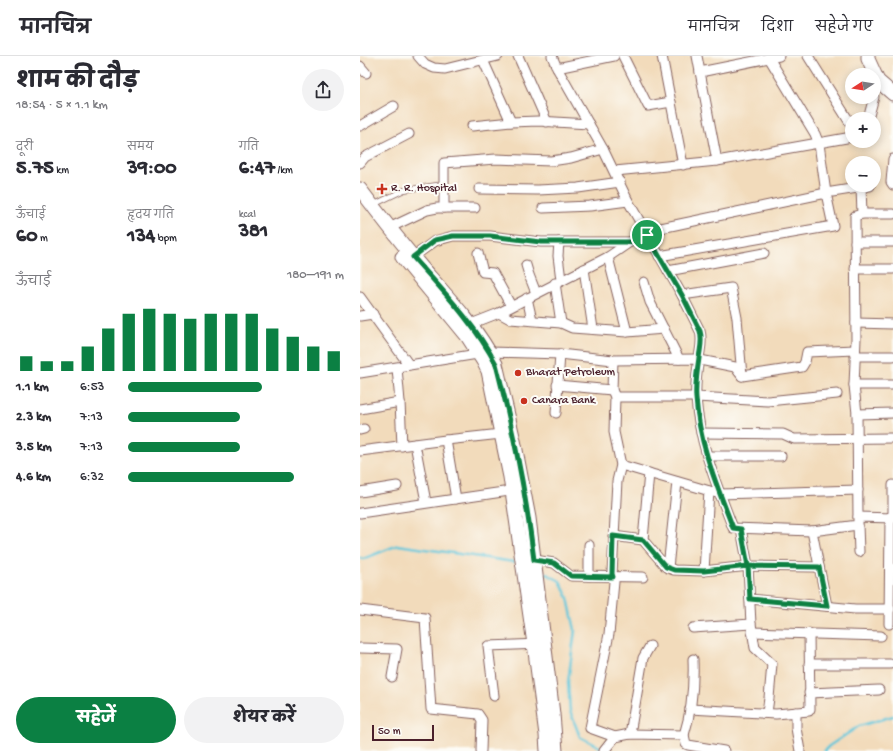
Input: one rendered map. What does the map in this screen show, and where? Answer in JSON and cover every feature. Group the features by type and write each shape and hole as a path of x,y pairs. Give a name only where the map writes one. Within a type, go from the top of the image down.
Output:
{"main road":[{"path":"868,56 872,68"},
{"path":"881,84 893,94"},
{"path":"360,189 366,205 467,336 496,364 518,490 539,644 553,714 556,751"},
{"path":"366,205 389,228 471,324 484,353 483,361 490,378 501,434 518,490 529,518 534,560 547,751"}],"street":[{"path":"418,56 425,64 434,68 445,69 498,56"},
{"path":"518,56 547,122"},
{"path":"552,56 557,68 615,171 628,201 682,295 700,331 702,337 698,360 696,397 701,434 707,456 733,528 812,531 858,521 892,518"},
{"path":"557,68 614,56"},
{"path":"623,56 648,106 671,102"},
{"path":"662,56 683,165"},
{"path":"697,56 717,161"},
{"path":"700,72 754,58 779,56"},
{"path":"808,56 845,115"},
{"path":"659,256 833,226 826,193 819,144 815,134 769,58"},
{"path":"483,60 511,122"},
{"path":"360,66 366,73"},
{"path":"360,126 394,106"},
{"path":"472,126 511,122 589,124"},
{"path":"360,162 365,157 409,134"},
{"path":"615,171 717,161 845,138"},
{"path":"444,208 444,163 496,159 551,161 571,158 603,149"},
{"path":"893,159 891,182 893,185"},
{"path":"479,189 538,190 578,188 620,182"},
{"path":"471,324 499,313 608,257 630,242 661,228 826,193 866,187 862,214"},
{"path":"543,208 590,206 628,201"},
{"path":"389,228 432,208 475,208"},
{"path":"859,552 857,438 854,385 856,323 855,216 862,214 893,214"},
{"path":"413,257 435,240 453,236 490,236 541,242 630,242"},
{"path":"559,242 558,282 561,322"},
{"path":"855,242 893,242"},
{"path":"478,253 483,272 493,273 511,306"},
{"path":"668,271 764,253"},
{"path":"608,257 627,332"},
{"path":"526,265 536,293"},
{"path":"584,268 593,328"},
{"path":"855,269 893,268"},
{"path":"644,282 650,302 679,359"},
{"path":"682,295 731,288 737,318 742,376"},
{"path":"360,297 410,365"},
{"path":"527,298 532,320"},
{"path":"499,313 510,319 561,322 572,328 593,328 627,332 664,329"},
{"path":"360,316 373,314"},
{"path":"856,323 893,324"},
{"path":"742,376 802,367 805,362 807,352 855,353 893,356"},
{"path":"360,373 484,353 560,354 613,360 698,360 735,367 742,376"},
{"path":"556,413 560,354"},
{"path":"613,360 614,432 621,466 617,481 613,536 613,577 609,634 590,728 615,736 630,734 684,734"},
{"path":"397,368 402,446"},
{"path":"557,385 614,393 768,401 837,394"},
{"path":"854,385 893,385"},
{"path":"360,409 400,402"},
{"path":"856,414 893,413"},
{"path":"360,451 501,434"},
{"path":"701,434 783,434 794,439 893,438"},
{"path":"446,440 456,499"},
{"path":"415,444 426,502"},
{"path":"707,456 781,456"},
{"path":"621,466 720,494 858,490"},
{"path":"643,540 648,474"},
{"path":"668,568 677,482"},
{"path":"889,624 893,485"},
{"path":"360,492 397,486"},
{"path":"360,513 426,502 518,490"},
{"path":"704,571 709,491"},
{"path":"741,529 748,566 751,628 755,648 772,664 767,713"},
{"path":"812,531 827,606"},
{"path":"613,536 643,540 661,562 668,568 674,570 704,571 748,566 819,567"},
{"path":"589,545 589,576"},
{"path":"534,560 554,563 571,576 643,576"},
{"path":"750,599 855,609 890,610"},
{"path":"360,610 425,618 431,709 478,714 482,720 480,751"},
{"path":"693,628 751,628 809,634 881,636"},
{"path":"690,709 767,713 807,712 810,710 809,634"},
{"path":"494,696 488,646 539,644"},
{"path":"630,734 643,658 650,646"},
{"path":"360,648 397,650 392,677"},
{"path":"693,659 694,683 690,717 684,734 686,744 724,751"},
{"path":"809,664 890,664"},
{"path":"809,693 879,690"},
{"path":"796,712 796,728 800,751"},
{"path":"604,751 615,736"}],"lane":[{"path":"366,205 404,190 444,184"}],"waterway":[{"path":"360,558 363,559 398,545 514,562"},
{"path":"543,572 560,581 568,598 575,630 568,682 570,711 580,737 604,749"},
{"path":"824,751 859,726 893,716"}],"place":[{"name":"R. R. Hospital","path":"382,189"},
{"name":"Bharat Petroleum","path":"518,373"},
{"name":"Canara Bank","path":"524,401"}],"route":[{"path":"647,235 630,242 541,242 490,236 453,236 435,240 413,257 471,324 490,352 496,364 515,445 529,518 534,560 554,563 571,576 613,577 613,536 643,540 666,567 674,570 704,571 748,566 819,567 827,606 750,599 748,566 741,529 733,528 707,456 701,434 696,397 698,360 702,337 682,295 647,235"}]}
